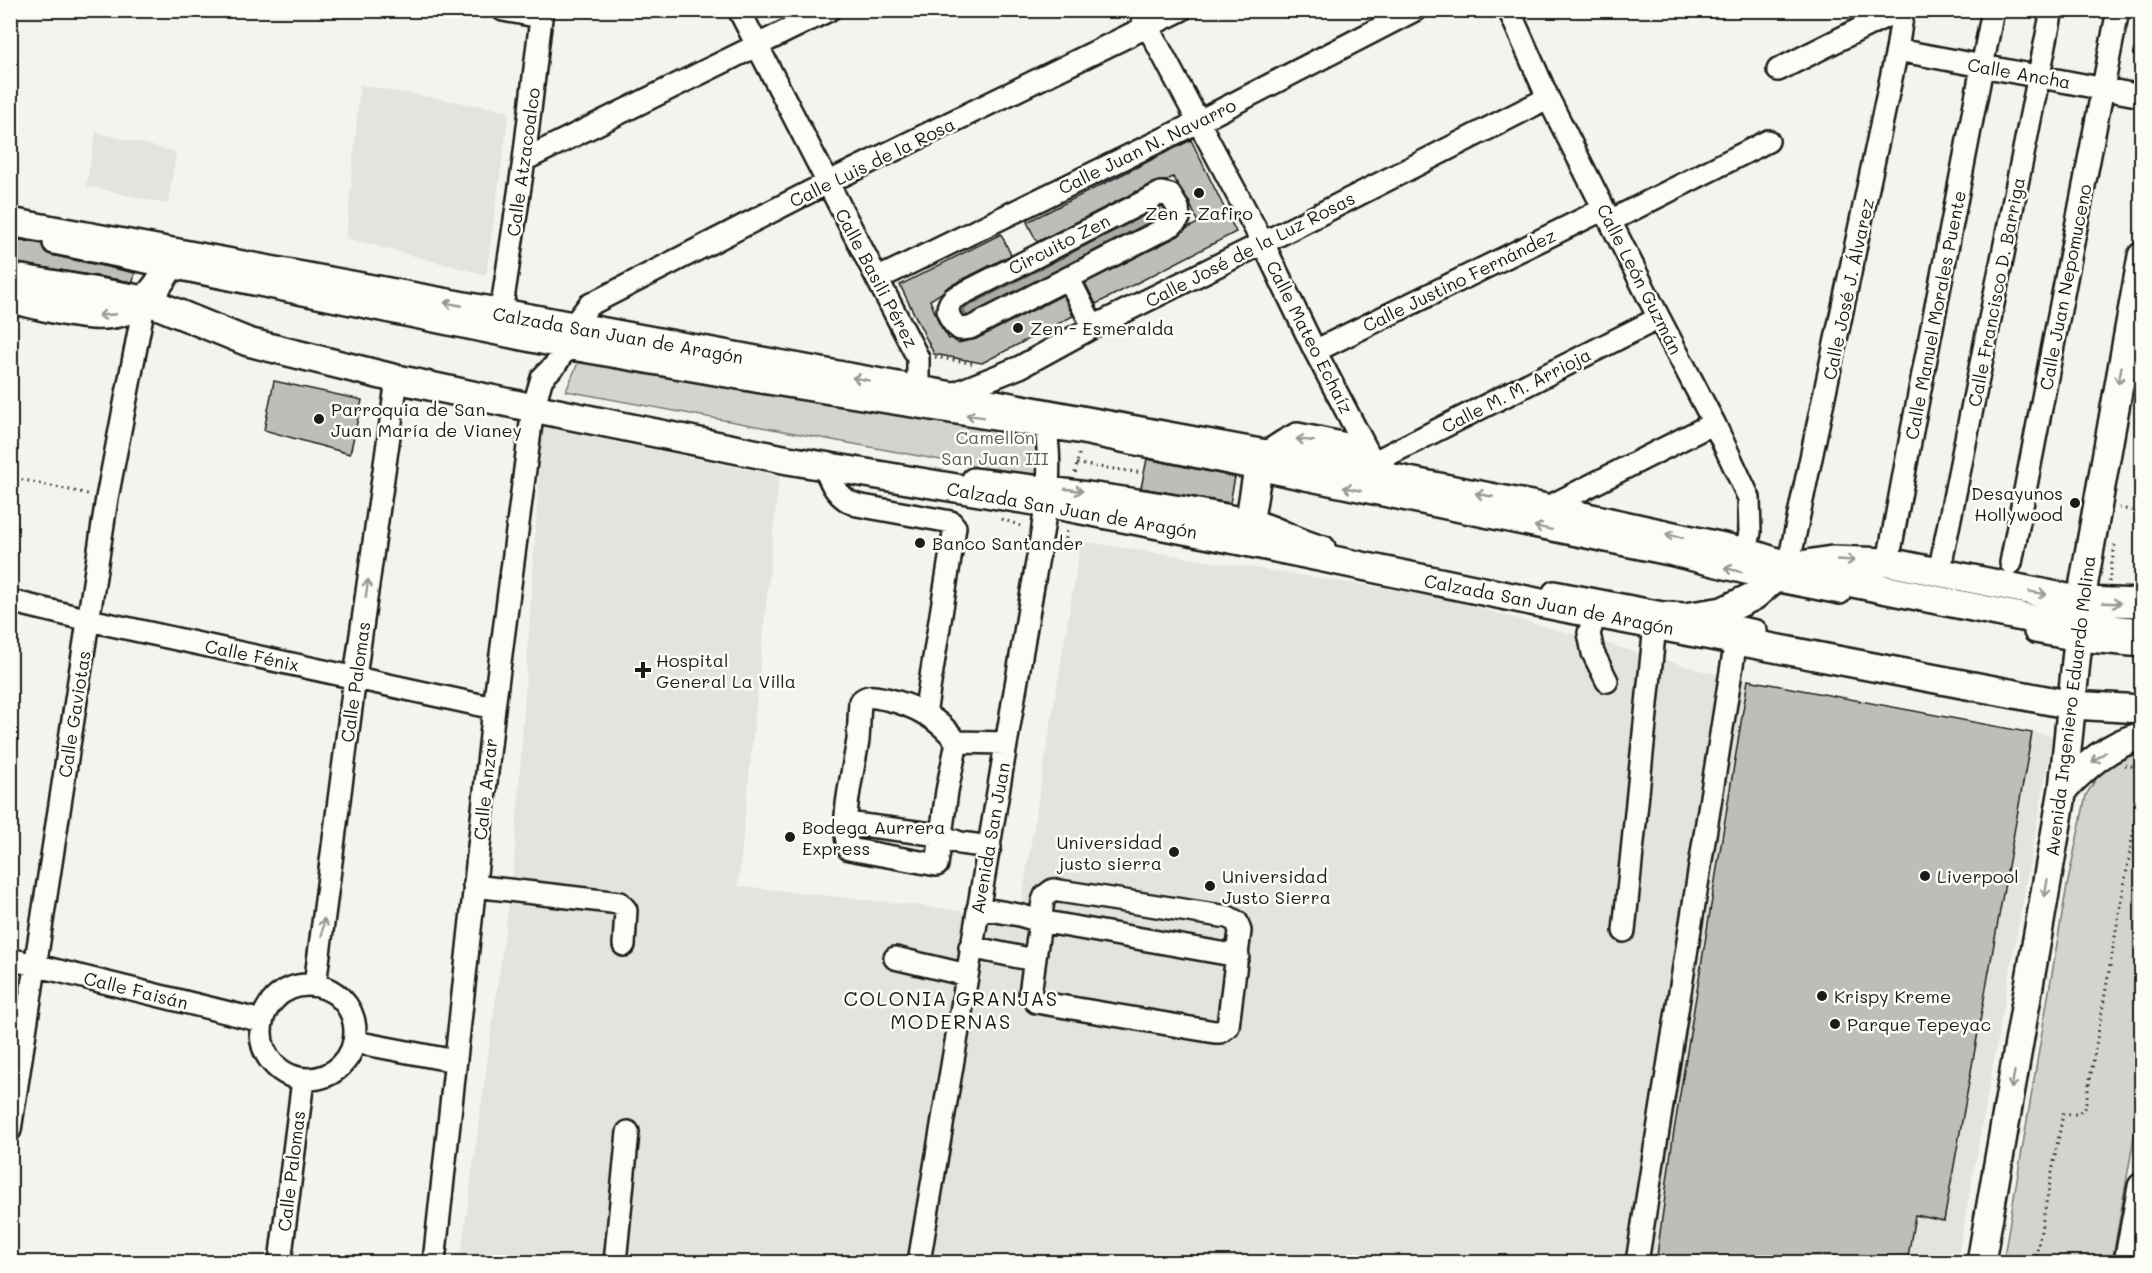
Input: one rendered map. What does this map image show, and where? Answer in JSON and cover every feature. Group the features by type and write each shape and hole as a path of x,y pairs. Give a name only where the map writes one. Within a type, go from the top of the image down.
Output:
{"main road":[{"name":"Calzada San Juan de Aragón","path":"10,222 174,260 501,314 569,337 918,389 950,395 1044,420 1264,462"},
{"name":"Avenida Ingeniero Eduardo Molina","path":"1981,1263 2063,789 2080,623 2096,505 2142,256"},
{"path":"10,299 95,316 120,314 148,296 174,260"},
{"name":"Calzada San Juan de Aragón","path":"10,277 148,296 248,342 397,379 534,403 824,466 1047,495 1248,531 1560,607 2072,699 2142,709"},
{"path":"1248,531 1264,462 1297,437 1356,449 1371,467 1746,552 1781,574 1835,580 2022,617 2142,632"},
{"path":"1560,607 1685,617 1723,611 1754,596 1781,574 1832,560 1888,562 1939,573 2080,623 2142,603"},
{"path":"2063,789 2108,750 2142,736"},
{"path":"2128,1263 2142,1187"}],"street":[{"path":"503,10 542,14"},
{"name":"Calle Basili Pérez","path":"739,10 918,358 918,389"},
{"path":"524,160 758,47 829,10"},
{"name":"Calle Luis de la Rosa","path":"569,337 589,305 1144,19 1181,10"},
{"name":"Calle Juan N. Navarro","path":"877,279 1198,122 1414,10"},
{"name":"Calle León Guzmán","path":"1509,10 1548,98 1714,423 1749,498 1750,532 1746,552"},
{"path":"1778,70 1898,10"},
{"name":"Calle José J. Álvarez","path":"1781,574 1898,50 1903,10"},
{"name":"Calle Manuel Morales Puente","path":"1888,562 1994,10"},
{"name":"Calle Francisco D. Barriga","path":"1939,573 2052,10"},
{"name":"Calle Juan Nepomuceno","path":"2011,563 2118,10"},
{"name":"Calle Atzacoalco","path":"501,314 524,160 542,14"},
{"name":"Calle Mateo Echaíz","path":"1144,19 1263,243 1371,467"},
{"name":"Calle Ancha","path":"1898,50 2142,96"},
{"name":"Calle José de la Luz Rosas","path":"950,395 1020,367 1093,327 1548,98"},
{"name":"Calle Justino Fernández","path":"1315,351 1768,141"},
{"name":"Circuito Zen","path":"1156,194 1170,195 1179,213 1176,222 1069,279 970,328 960,329 952,323 949,316 948,306 954,298 1156,194"},
{"path":"10,234 174,260 569,337 1044,420"},
{"path":"10,267 148,296 249,332 534,403 1047,495"},
{"name":"Circuito Zen","path":"1069,279 1093,327"},
{"name":"Calle Gaviotas","path":"10,1130 107,498 148,296"},
{"name":"Calle M. M. Arrioja","path":"1371,467 1659,318"},
{"name":"Calle Anzar","path":"434,1263 494,708 534,403 542,378 556,364 569,337"},
{"name":"Calle Palomas","path":"315,985 397,379"},
{"name":"Avenida San Juan","path":"919,1263 1047,495 1049,467 1044,420"},
{"path":"1546,508 1714,423"},
{"path":"1264,462 1669,554 1781,574"},
{"path":"824,466 837,493 846,501 951,522 956,527 925,714"},
{"path":"1248,531 1387,561 1685,617 2052,691 2072,699 2142,697"},
{"name":"Calle Fénix","path":"10,600 89,620 494,708"},
{"path":"1596,614 1590,633 1593,652 1607,681"},
{"path":"2080,623 2142,646"},
{"path":"1624,931 1655,625"},
{"path":"1637,1263 1736,640"},
{"path":"957,742 940,835 938,865 851,851 847,846 846,823 858,738 860,702 865,698 871,696 917,709 934,720 957,742 1006,743"},
{"path":"846,823 940,835 960,843 990,846"},
{"path":"474,886 620,903 626,910 624,945"},
{"path":"1058,890 1228,917 1237,922 1239,926 1238,956 1230,1021 1225,1030 1220,1032 1036,1002 1032,999 1030,990 1045,896 1048,892 1058,890"},
{"path":"978,908 1238,956"},
{"path":"970,947 1034,960"},
{"path":"895,958 967,975"},
{"name":"Calle Faisán","path":"10,959 262,1021"},
{"path":"301,985 315,985 329,989 341,997 350,1008 355,1022 355,1042 344,1064 332,1073 303,1080 287,1074 274,1065 265,1052 261,1037 262,1021 267,1008 276,997 288,989 301,985"},
{"path":"355,1042 455,1061"},
{"name":"Calle Palomas","path":"280,1263 303,1080"},
{"path":"615,1263 627,1132"}],"path":[{"path":"1077,464 1144,474"},
{"path":"10,477 92,495"},
{"path":"2035,1263 2063,1114 2077,1114 2085,1108 2142,783"}],"shaded area":[{"path":"360,85 509,111 486,275 346,238"},
{"path":"96,132 176,152 168,204 86,186"},
{"path":"542,427 779,476 738,886 948,909 1018,922 1081,541 1439,597 1711,673 2053,736 1957,1262 460,1262 514,865"}],"green space":[{"name":"Camellon San Juan III","path":"580,358 1009,427 1039,440 1045,473 1022,475 566,391"},
{"path":"2141,749 2141,1098 2112,1262 2003,1262 2066,891 2086,795 2108,760"}],"water":[{"path":"1162,200 1171,217 963,325 953,307"}],"building":[{"path":"1191,140 1236,232 1096,304 1085,283 1178,236 1198,223 1189,201 1173,177 1155,182 1037,242 1027,222"},
{"path":"1001,234 1011,255 948,287 930,300 939,323 949,339 958,343 976,339 1063,295 1073,316 982,363 934,354 900,285"},
{"path":"10,238 42,244 45,252 51,255 135,273 133,282 10,262"},
{"path":"274,381 362,400 350,454 264,430"},
{"path":"1147,459 1235,477 1230,503 1141,488"},
{"name":"Parque Tepeyac","path":"1748,680 2032,733 1944,1221 1915,1215 1907,1263 1656,1263 1673,1137"}],"place":[{"name":"Zen - Zafiro","path":"1199,193"},
{"name":"Zen - Esmeralda","path":"1018,328"},
{"name":"Parroquia de San Juan María de Vianey","path":"319,419"},
{"name":"Desayunos Hollywood","path":"2075,503"},
{"name":"Banco Santander","path":"920,543"},
{"name":"Hospital General La Villa","path":"643,670"},
{"name":"Bodega Aurrera Express","path":"790,837"},
{"name":"Universidad justo sierra","path":"1174,852"},
{"name":"Liverpool","path":"1925,876"},
{"name":"Universidad Justo Sierra","path":"1210,886"},
{"name":"Krispy Kreme","path":"1822,996"},
{"name":"Parque Tepeyac","path":"1835,1024"}],"district":[{"name":"COLONIA GRANJAS MODERNAS","path":"951,1010"}]}
